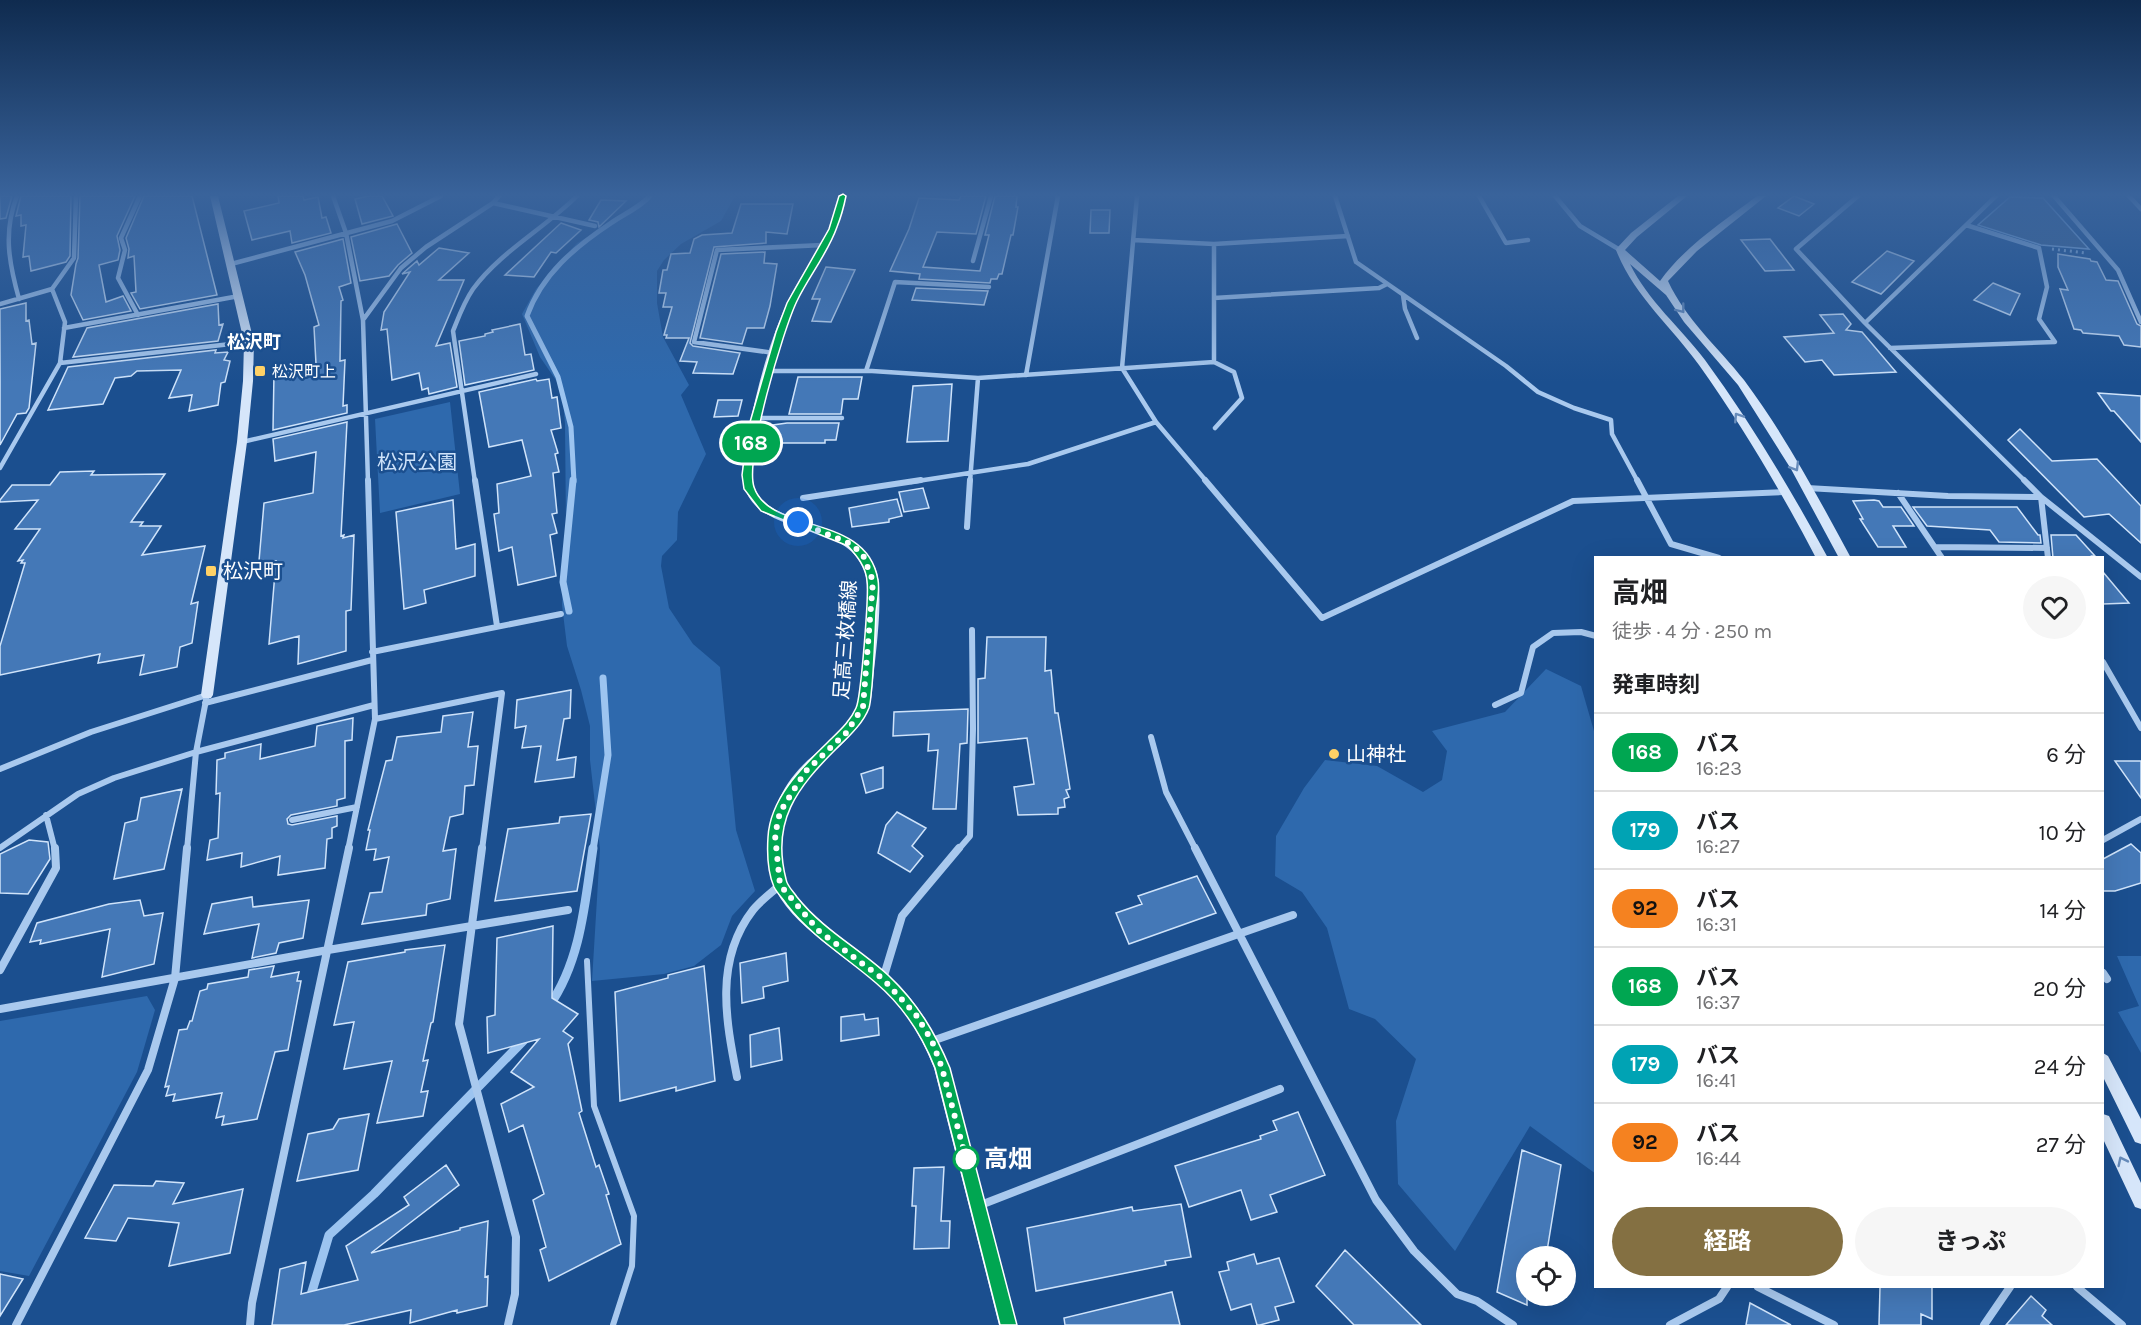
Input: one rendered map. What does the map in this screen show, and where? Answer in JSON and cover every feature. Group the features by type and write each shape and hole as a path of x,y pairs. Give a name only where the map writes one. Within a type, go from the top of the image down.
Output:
{"street":[{"path":"7,258 19,299"},
{"path":"0,304 52,290 74,258"},
{"path":"121,258 116,279 138,315"},
{"path":"16,1325 148,1070 176,978 196,752 206,699 242,442 248,381 249,342 229,258"},
{"path":"231,264 254,258"},
{"path":"250,1325 252,1303 375,719 363,320 351,258"},
{"path":"363,320 401,268 413,258"},
{"path":"497,626 453,331 459,312 480,278 506,258"},
{"path":"715,258 694,342 775,353"},
{"name":"足高三枚橋線","path":"780,885 775,835 780,812 805,772 846,733 863,707 873,581 863,555 851,544 764,509 749,489 748,456 756,418 791,303 816,258"},
{"path":"1026,375 1047,258"},
{"path":"1131,258 1122,368 1156,422 1322,618 1573,501 1784,492"},
{"path":"1214,362 1215,258"},
{"path":"1355,258 1356,262 1538,392 1574,408 1611,420 1612,434 1671,544 1712,556"},
{"path":"1623,258 1627,271 1700,359 1750,435 1821,556"},
{"path":"1629,258 1668,294 1741,383 1807,488 1844,556"},
{"path":"1668,294 1664,281 1668,273 1687,258"},
{"path":"1804,258 1865,323 2041,497 2141,577"},
{"path":"1865,323 1932,258"},
{"path":"1890,348 2055,342 2038,319 2047,287 2041,258"},
{"path":"2107,258 2118,270 2141,322"},
{"path":"866,371 895,282 989,287"},
{"path":"1214,298 1379,288 1387,284"},
{"path":"0,468 60,363 65,322 52,290"},
{"path":"1403,295 1405,309 1417,339"},
{"path":"64,328 239,296"},
{"path":"60,363 249,342"},
{"path":"770,371 866,371 978,378 1214,362 1234,372 1242,398 1215,428"},
{"path":"242,442 536,374"},
{"path":"967,527 978,378"},
{"path":"756,418 842,418"},
{"path":"803,498 1028,464 1156,422"},
{"path":"1807,488 2041,497"},
{"path":"1898,493 1941,556"},
{"path":"2041,497 2048,556"},
{"path":"1936,548 2047,548"},
{"path":"0,769 91,732 206,699 497,626 561,614"},
{"path":"883,979 902,916 970,836 973,729 972,630"},
{"path":"1495,705 1521,693 1533,647 1553,633 1581,632 1594,635"},
{"path":"2104,664 2141,728"},
{"path":"375,719 502,693 459,1024 516,1237 515,1294 508,1325"},
{"path":"0,848 78,794 114,778 196,752 374,705"},
{"path":"1151,736 1166,792 1376,1200 1414,1251 1457,1294 1478,1301 1513,1325"},
{"path":"292,820 357,807"},
{"path":"0,970 56,868 57,856 46,815"},
{"path":"2104,839 2141,819"},
{"path":"737,1077 724,1012 725,981 733,946 750,914 780,885 819,931 883,979 916,1015 932,1041 942,1068 1008,1325"},
{"path":"0,1009 328,950 568,910"},
{"path":"932,1041 1238,932 1293,915"},
{"path":"2104,1063 2141,1136"},
{"path":"978,1207 1280,1089"},
{"path":"2104,1124 2141,1201"},
{"path":"1670,1325 1719,1299 1726,1288"},
{"path":"1760,1288 1834,1325"},
{"path":"1984,1325 2009,1288"},
{"path":"2078,1288 2122,1325"}],"lane":[{"path":"587,960 594,1106 634,1216 632,1266 613,1325"}],"green space":[{"path":"564,258 666,258 657,271 657,303 663,337 689,385 681,395 706,454 678,512 677,540 662,556 661,566 669,608 693,644 720,667 736,830 755,891 732,916 721,945 694,966 664,974 592,981 600,849 590,760 590,726 567,646 562,605 566,527 565,424 562,389 540,357 522,314 536,289"},
{"name":"松沢公園","path":"450,402 460,494 380,513 375,419"},
{"path":"1546,669 1581,686 1594,731 1594,1173 1530,1126 1455,1251 1398,1184 1396,1121 1416,1059 1375,1019 1349,1009 1327,928 1302,892 1275,876 1276,836 1304,788 1325,760 1377,766 1423,792 1442,780 1447,751 1432,731 1505,712"},
{"path":"2117,956 2141,956 2141,1053 2118,1012 2139,1006"},
{"path":"147,996 155,1010 137,1072 29,1276 0,1271 0,1021"}],"building":[{"path":"29,258 69,258 66,262 31,271"},
{"path":"78,258 118,258 118,260 99,265 106,302 123,296 131,311 83,320 71,295"},
{"path":"134,258 208,258 217,295 140,309 131,293 136,292"},
{"path":"298,258 346,258 351,283 339,287 343,300 341,301 340,361 345,360 343,406 347,405 347,413 273,430 274,373 316,364 314,327 319,325 305,275"},
{"path":"355,258 406,258 389,276 360,281"},
{"path":"427,258 464,258 439,280 464,280 436,346 450,343 457,387 429,394 428,388 422,390 419,373 392,380 387,329 381,330 384,312 410,272 402,274 417,261 419,265"},
{"path":"523,258 547,258 534,277 505,275"},
{"path":"670,258 711,258 690,343 693,346 740,353 733,374 693,373 697,362 680,361 689,338 666,338 667,335 664,335 672,307 663,307 666,293 659,293 663,270 667,270"},
{"path":"720,258 764,258 764,263 777,264 764,328 747,328 742,344 700,338"},
{"path":"896,258 927,258 923,267 980,271 983,258 1006,258 1002,274 999,274 997,279 991,279 990,283 919,279 920,274 890,271"},
{"path":"1755,258 1785,258 1794,270 1765,271"},
{"path":"1879,258 1905,258 1914,261 1881,294 1852,282"},
{"path":"2058,258 2090,259 2097,262 2106,280 2118,281 2137,324 2141,326 2141,347 2124,345 2119,336 2083,333 2081,330 2074,329 2060,289 2068,290 2058,267"},
{"path":"826,267 855,270 831,322 812,321 820,299 812,299"},
{"path":"1993,283 2020,294 2010,315 1974,300"},
{"path":"916,288 988,291 984,305 912,300"},
{"path":"26,303 26,321 29,320 32,344 36,343 29,408 26,413 17,414 0,445 0,309"},
{"path":"218,304 219,325 223,324 218,341 73,357 87,328"},
{"path":"1843,314 1851,324 1846,330 1862,332 1896,372 1834,375 1822,360 1805,362 1784,337 1834,333 1820,315"},
{"path":"520,324 525,355 531,354 534,370 465,385 459,341 485,336 493,332 492,330"},
{"path":"216,350 215,353 228,352 224,360 230,361 225,382 221,383 218,405 189,411 192,395 169,398 181,370 137,371 131,376 115,378 103,404 48,410 68,367"},
{"path":"798,377 862,377 858,399 843,399 841,414 789,414"},
{"path":"536,379 537,381 549,379 552,398 557,397 561,428 551,430 558,453 555,454 559,472 553,473 557,513 552,514 557,533 550,535 556,576 518,585 512,547 499,551 494,514 499,513 497,484 531,476 522,440 489,447 479,392"},
{"path":"952,384 948,441 907,442 913,386"},
{"path":"2098,393 2141,396 2141,442 2114,411 2111,411"},
{"path":"718,400 742,400 738,416 714,417"},
{"path":"347,422 341,536 344,535 343,538 354,535 351,610 346,611 346,651 298,664 299,636 269,644 276,561 261,564 259,561 264,503 313,493 316,452 275,461 273,439"},
{"path":"839,423 836,440 825,440 825,443 768,443 773,425"},
{"path":"2020,429 2052,461 2097,459 2141,506 2141,543 2109,514 2084,517 2008,440"},
{"path":"94,471 91,475 165,474 131,522 143,522 140,526 161,526 142,555 205,546 191,604 198,602 192,643 180,647 177,667 140,675 144,655 98,663 100,654 0,675 0,646 25,563 21,563 23,560 18,561 40,529 15,529 38,500 0,502 0,500 12,485 50,485 60,472"},
{"path":"923,488 929,508 904,512 899,492"},
{"path":"897,499 902,516 889,519 889,522 852,527 849,508"},
{"path":"453,500 456,549 475,544 475,576 424,590 426,603 404,609 396,512"},
{"path":"1853,501 1879,501 1883,507 1901,507 1914,526 1893,526 1906,547 1878,547 1860,519 1863,519"},
{"path":"1913,507 2017,507 2040,535 2041,543 1999,542 1990,530 1927,526"},
{"path":"2051,535 2076,535 2095,556 2092,556 2053,556"},
{"path":"2104,573 2129,603 2104,604"},
{"path":"987,637 1046,637 1045,671 1051,670 1055,713 1058,713 1070,789 1066,790 1069,797 1064,799 1065,807 1058,808 1058,814 1018,815 1014,787 1034,784 1027,738 978,743 978,679 985,678"},
{"path":"571,690 570,718 564,719 557,760 576,757 574,777 535,782 541,746 522,748 526,726 515,728 517,700"},
{"path":"968,709 967,743 960,744 956,809 933,809 938,750 928,751 929,734 893,736 894,712"},
{"path":"473,712 468,747 478,746 474,785 465,786 463,814 450,817 443,851 456,849 450,899 427,904 426,915 362,924 370,893 382,892 389,857 374,860 376,849 366,850 370,830 368,830 386,761 392,760 397,737 441,732 443,716"},
{"path":"353,718 352,740 345,741 345,798 337,800 337,806 291,815 287,819 288,824 292,825 337,816 337,826 332,828 332,838 327,839 325,868 278,875 280,856 241,867 242,853 207,860 210,840 218,838 220,793 216,794 217,760 225,758 225,753 261,744 260,759 315,746 317,726"},
{"path":"2115,761 2141,761 2141,798"},
{"path":"883,767 883,788 866,793 861,774"},
{"path":"182,789 164,869 114,879 125,823 137,820 141,798"},
{"path":"897,812 926,828 912,846 923,856 910,872 878,853 886,825"},
{"path":"591,814 577,891 495,901 508,829 559,823 560,817"},
{"path":"29,840 48,842 50,859 28,894 0,893 0,854"},
{"path":"2131,844 2141,853 2141,883 2115,891 2104,891 2104,858"},
{"path":"1197,876 1216,913 1129,944 1116,913 1142,904 1138,896"},
{"path":"252,897 253,907 309,900 303,938 279,943 276,953 252,958 259,924 204,934 212,904"},
{"path":"140,900 144,916 163,913 154,964 102,977 110,929 40,944 41,940 30,942 37,923 109,904"},
{"path":"553,926 552,998 578,1014 563,1031 573,1038 568,1044 582,1111 579,1113 596,1167 599,1165 609,1194 606,1195 621,1244 549,1281 540,1250 546,1247 533,1200 544,1194 523,1125 509,1132 501,1104 534,1087 511,1072 539,1039 488,1053 487,1017 495,1015 497,938"},
{"path":"445,945 433,1022 423,1061 428,1060 421,1092 428,1091 423,1116 377,1123 392,1061 344,1069 354,1022 334,1025 348,962 405,952 405,950"},
{"path":"786,953 788,981 763,987 764,998 742,1003 740,963"},
{"path":"274,966 271,977 299,972 297,981 301,981 288,1050 275,1052 257,1119 222,1125 224,1116 216,1118 222,1093 173,1101 175,1094 166,1096 169,1086 165,1087 179,1030 187,1029 192,1021 200,991 207,989 208,984 248,977 249,970"},
{"path":"704,966 715,1081 676,1091 676,1087 620,1101 615,992"},
{"path":"864,1014 865,1020 878,1018 879,1035 841,1041 841,1017"},
{"path":"779,1028 782,1060 751,1067 750,1035"},
{"path":"1298,1112 1325,1175 1270,1195 1277,1212 1251,1220 1241,1190 1189,1207 1175,1166 1261,1139 1260,1136 1277,1130 1273,1121"},
{"path":"369,1114 358,1170 297,1181 308,1134 333,1129 339,1119"},
{"path":"1522,1150 1561,1165 1548,1246 1516,1246 1516,1300 1497,1292"},
{"path":"446,1165 459,1185 371,1253 488,1221 485,1277 488,1276 487,1306 457,1313 457,1310 410,1323 411,1310 344,1325 272,1325 280,1269 306,1262 301,1294 358,1280 346,1246 409,1205 404,1197"},
{"path":"944,1167 941,1221 950,1221 949,1248 914,1249 916,1206 912,1206 914,1168"},
{"path":"156,1181 184,1183 173,1204 243,1189 230,1253 169,1266 179,1223 128,1218 116,1241 85,1238 114,1185 153,1186"},
{"path":"1181,1204 1191,1257 1165,1261 1166,1265 1036,1291 1027,1228 1132,1207 1133,1211"},
{"path":"1345,1250 1421,1325 1354,1325 1316,1286"},
{"path":"1254,1254 1257,1264 1279,1258 1294,1302 1275,1307 1279,1320 1260,1325 1257,1325 1251,1304 1231,1310 1219,1272 1229,1270 1227,1262"},
{"path":"0,1274 23,1279 0,1316"},
{"path":"1880,1288 1932,1288 1932,1319 1921,1314 1921,1325 1879,1325"},
{"path":"1172,1292 1180,1325 1065,1325 1064,1318"},
{"path":"2031,1296 2046,1310 2042,1316 2052,1325 2006,1325"},
{"path":"1750,1303 1791,1325 1746,1325"}],"waterway":[{"path":"567,258 541,287 527,316 558,377 571,427 574,482"},
{"path":"569,611 563,582 573,480"},
{"path":"593,850 608,755 603,678"},
{"path":"549,1006 560,989 575,950 584,910 593,848"},
{"path":"310,1298 329,1235 374,1194 525,1039"}],"bus line":[{"name":"168","path":"816,258 791,303 753,429 748,456 749,489 764,509 851,544 863,555 873,581 863,707 846,733 805,772 780,812 775,835 775,857 780,885 801,913 819,931 883,979 916,1015 932,1041 942,1068 1008,1325"}],"place":[{"name":"松沢町上","path":"260,371"},
{"name":"松沢町","path":"211,571"},
{"name":"山神社","path":"1334,754"},
{"name":"高畑","path":"966,1159"}],"district":[{"name":"松沢町","path":"254,342"}],"route":[{"path":"798,522 851,544 863,555 873,581 863,707 846,733 805,772 780,812 775,835 775,857 780,885 801,913 819,931 883,979 916,1015 932,1041 942,1068 966,1161 966,1159"}]}
